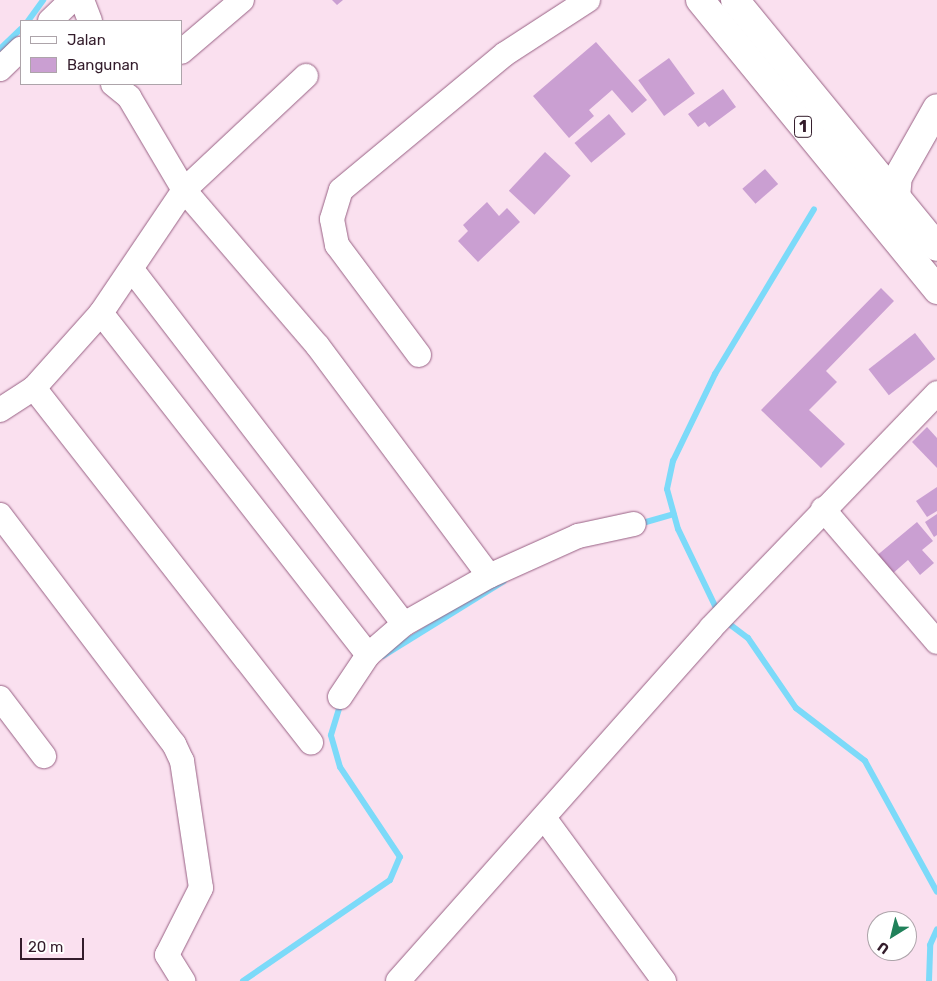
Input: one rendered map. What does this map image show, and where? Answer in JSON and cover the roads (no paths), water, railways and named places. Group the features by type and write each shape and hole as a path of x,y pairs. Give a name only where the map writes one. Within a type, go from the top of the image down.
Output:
{"highway":[{"name":"1","path":"700,0 937,290"},
{"name":"1","path":"735,0 937,247"},
{"path":"907,253 896,221 894,196 898,177 937,108"}],"street":[{"path":"51,20 72,0"},
{"path":"82,0 90,20"},
{"path":"182,51 242,0"},
{"path":"419,355 337,244 332,219 341,190 505,54 588,0"},
{"path":"0,69 20,50"},
{"path":"0,410 34,388 102,312 133,271 184,190 306,76"},
{"path":"129,88 184,190 317,345 489,576"},
{"path":"133,271 404,624"},
{"path":"102,312 368,655"},
{"path":"34,388 311,744"},
{"path":"398,981 545,819 711,628 823,509 937,393"},
{"path":"823,509 937,642"},
{"path":"0,515 174,744 182,761 201,888 167,955 183,981"},
{"path":"340,697 368,655 404,624 489,576 578,536 634,524"},
{"path":"0,698 44,756"},
{"path":"545,819 664,981"}],"waterway":[{"path":"29,20 43,0"},
{"path":"0,49 20,30"},
{"path":"718,612 678,529 667,489 673,461 715,374 814,209"},
{"path":"639,524 674,514"},
{"path":"383,656 504,581"},
{"path":"724,620 748,638 796,708 865,761 937,892"},
{"path":"243,981 390,880 400,857 340,767 331,735 341,702"},
{"path":"929,981 930,945 937,929"}]}
